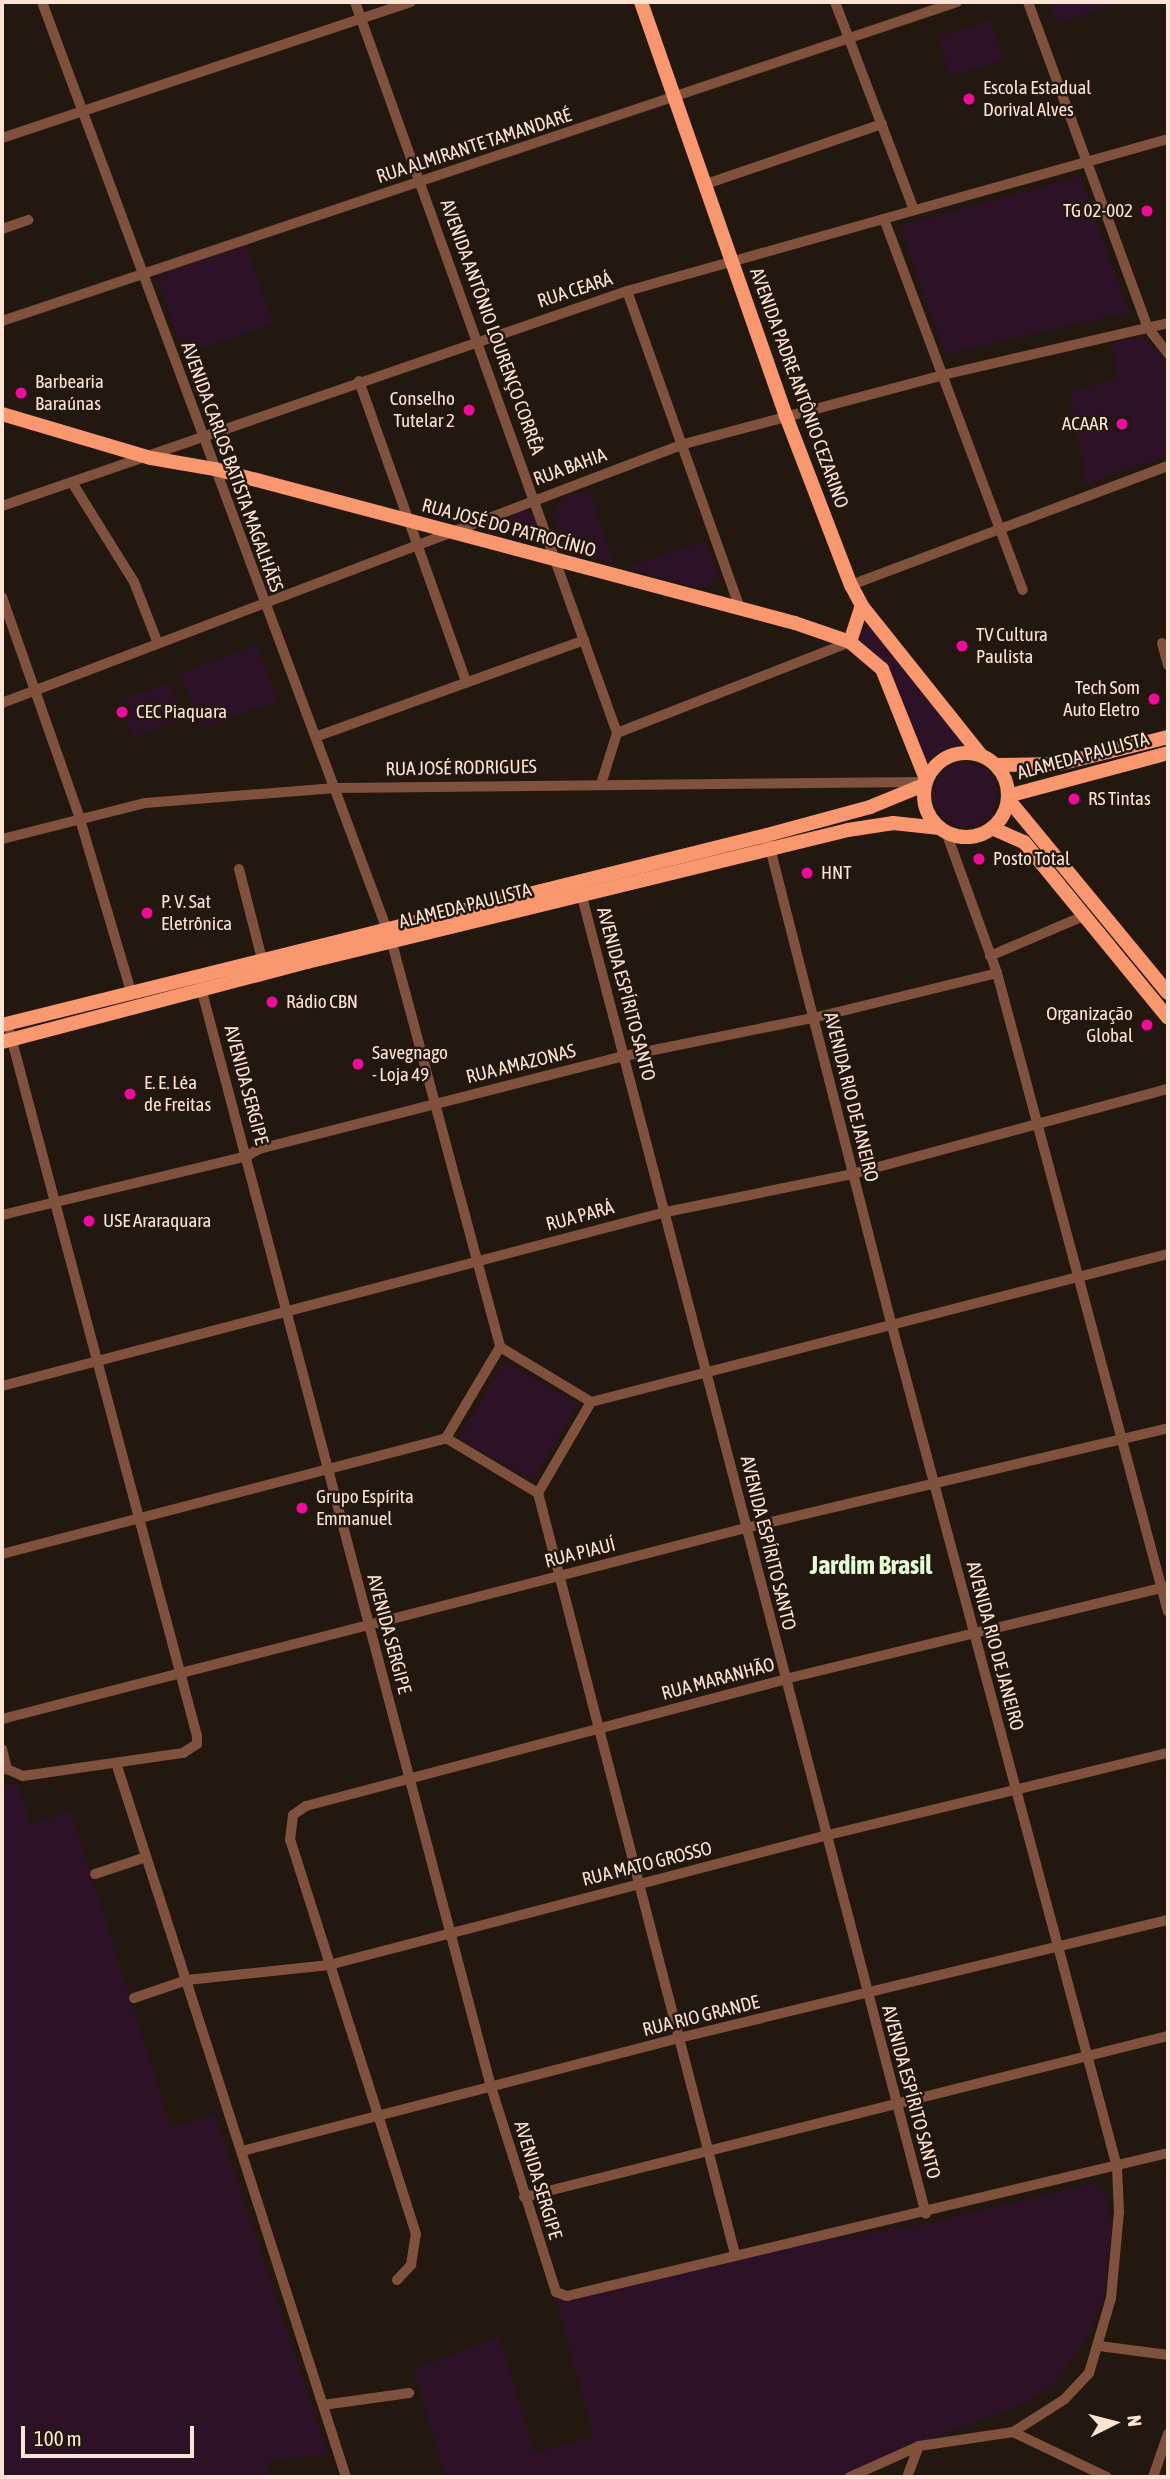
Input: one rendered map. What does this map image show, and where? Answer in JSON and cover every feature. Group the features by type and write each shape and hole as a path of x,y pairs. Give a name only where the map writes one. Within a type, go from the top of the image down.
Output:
{"main road":[{"name":"AVENIDA PADRE ANTÔNIO CEZARINO","path":"641,2 786,416 851,584 862,606 981,755"},
{"name":"RUA JOSÉ DO PATROCÍNIO","path":"2,414 151,457 215,469 740,609 850,642 882,669 925,782"},
{"path":"850,642 862,606"},
{"name":"ALAMEDA PAULISTA","path":"996,765 1059,764 1168,737"},
{"path":"1008,798 992,828 970,837 943,830 926,809 925,782 943,759 968,752 981,755 996,765 1008,798 1168,993"},
{"name":"ALAMEDA PAULISTA","path":"1008,798 1168,753"},
{"name":"ALAMEDA PAULISTA","path":"4,1024 767,835 870,807 925,782"},
{"name":"ALAMEDA PAULISTA","path":"7,1041 202,990 870,825 943,830"},
{"path":"992,828 1024,842 1168,1018"}],"street":[{"name":"AVENIDA CARLOS BATISTA MAGALHÃES","path":"42,2 264,600 318,736 392,943 500,1347"},
{"name":"AVENIDA ANTÔNIO LOURENÇO CORRÊA","path":"355,2 536,498 617,733"},
{"path":"2,138 411,2"},
{"path":"835,2 914,210"},
{"name":"RUA ALMIRANTE TAMANDARÉ","path":"2,321 141,272 675,99 957,2"},
{"path":"1028,2 1147,328 1168,354"},
{"path":"706,184 882,124"},
{"name":"RUA CEARÁ","path":"2,506 204,439 477,340 626,292 733,264 1168,139"},
{"path":"884,219 1023,590"},
{"path":"2,229 28,220"},
{"path":"626,292 684,444 740,609"},
{"name":"RUA BAHIA","path":"2,703 156,641 453,533 536,498 684,444 943,375 1168,323"},
{"path":"359,381 466,681"},
{"path":"851,584 1168,466"},
{"path":"73,484 134,582 156,641"},
{"path":"2,597 79,816 131,992"},
{"path":"318,736 584,640"},
{"path":"601,784 617,733 850,642"},
{"path":"1162,643 1168,664"},
{"name":"RUA JOSÉ RODRIGUES","path":"2,839 79,816 145,803 335,788 925,782"},
{"path":"943,830 997,973 1165,1586 1168,1612"},
{"name":"AVENIDA RIO DE JANEIRO","path":"767,835 934,1487 1085,2058 1117,2167 1119,2212 1112,2286 1099,2346 1088,2373 1065,2399 1013,2432"},
{"path":"239,869 262,959"},
{"name":"AVENIDA ESPÍRITO SANTO","path":"578,881 666,1212 824,1836 926,2214"},
{"path":"990,956 1086,915"},
{"name":"RUA AMAZONAS","path":"2,1215 247,1156 259,1149 624,1056 813,1018 997,973"},
{"name":"AVENIDA SERGIPE","path":"198,975 491,2087 554,2287 561,2296 735,2254"},
{"path":"2,1749 13,1775 117,1766 183,1753 197,1744 182,1672 136,1520 99,1360 58,1203 4,1024"},
{"name":"RUA PARÁ","path":"2,1386 666,1212 852,1174 1168,1089"},
{"path":"1168,1254 591,1402 538,1493 735,2254 926,2214 1168,2153"},
{"path":"446,1438 500,1347 591,1402"},
{"name":"RUA PIAUÍ","path":"2,1719 746,1528 934,1487 1168,1428"},
{"path":"2,1554 446,1438 538,1493"},
{"name":"RUA MARANHÃO","path":"329,1965 288,1826 293,1815 306,1806 785,1679 974,1636 1165,1586"},
{"name":"RUA MATO GROSSO","path":"134,1998 187,1980 329,1965 824,1836 1016,1792 1168,1753"},
{"path":"117,1766 346,2477"},
{"path":"95,1874 146,1857"},
{"name":"RUA RIO GRANDE","path":"242,2151 679,2038 1168,1920"},
{"path":"329,1965 416,2234 411,2265 397,2280"},
{"path":"524,2197 708,2148 898,2106 1168,2036"},
{"path":"1099,2346 1168,2355"},
{"path":"323,2405 409,2393"},
{"path":"850,2477 919,2446 1013,2432 1107,2477"},
{"path":"1153,2477 1168,2434"},
{"path":"907,2477 919,2446"}],"shaded area":[{"path":"1050,2 1122,2 1057,24"},
{"path":"991,20 1004,59 950,76 938,37"},
{"path":"1080,176 1129,312 945,354 900,226"},
{"path":"246,245 273,323 183,354 156,276"},
{"name":"ACAAR","path":"1142,336 1168,363 1168,455 1087,484 1069,393 1118,378 1112,343"},
{"path":"588,489 613,564 564,547 552,515 563,498"},
{"path":"522,511 533,515 537,526 533,537 522,541 511,537 507,526 511,515"},
{"path":"706,541 718,573 710,587 700,588 625,568"},
{"path":"868,624 963,744 940,751 924,766 881,660 861,643 861,633"},
{"path":"257,645 277,700 201,728 181,673"},
{"path":"169,682 183,718 133,738 119,701"},
{"path":"965,763 983,769 991,777 997,795 991,813 983,821 965,827 947,821 939,813 933,795 939,777 947,769"},
{"path":"504,1361 578,1404 533,1481 460,1438"},
{"path":"17,1783 31,1825 71,1811 171,2128 215,2114 328,2454 267,2461 270,2477 2,2477 2,1785"},
{"path":"1093,2183 1105,2193 1112,2227 1105,2292 1092,2330 1055,2383 1023,2404 919,2443 848,2477 446,2477 413,2370 499,2337 535,2453 594,2436 556,2301 735,2255 930,2223"}],"place":[{"name":"Escola Estadual Dorival Alves","path":"969,99"},
{"name":"TG 02-002","path":"1147,211"},
{"name":"Barbearia Baraúnas","path":"21,393"},
{"name":"Conselho Tutelar 2","path":"469,410"},
{"name":"ACAAR","path":"1122,424"},
{"name":"TV Cultura Paulista","path":"962,646"},
{"name":"Tech Som Auto Eletro","path":"1154,699"},
{"name":"CEC Piaquara","path":"122,712"},
{"name":"RS Tintas","path":"1074,799"},
{"name":"Posto Total","path":"979,859"},
{"name":"HNT","path":"807,873"},
{"name":"P. V. Sat Eletrônica","path":"147,913"},
{"name":"Rádio CBN","path":"272,1002"},
{"name":"Organização Global","path":"1147,1025"},
{"name":"Savegnago - Loja 49","path":"358,1064"},
{"name":"E. E. Léa de Freitas","path":"130,1094"},
{"name":"USE Araraquara","path":"89,1221"},
{"name":"Grupo Espírita Emmanuel","path":"302,1508"}],"district":[{"name":"Jardim Brasil","path":"871,1566"}]}
